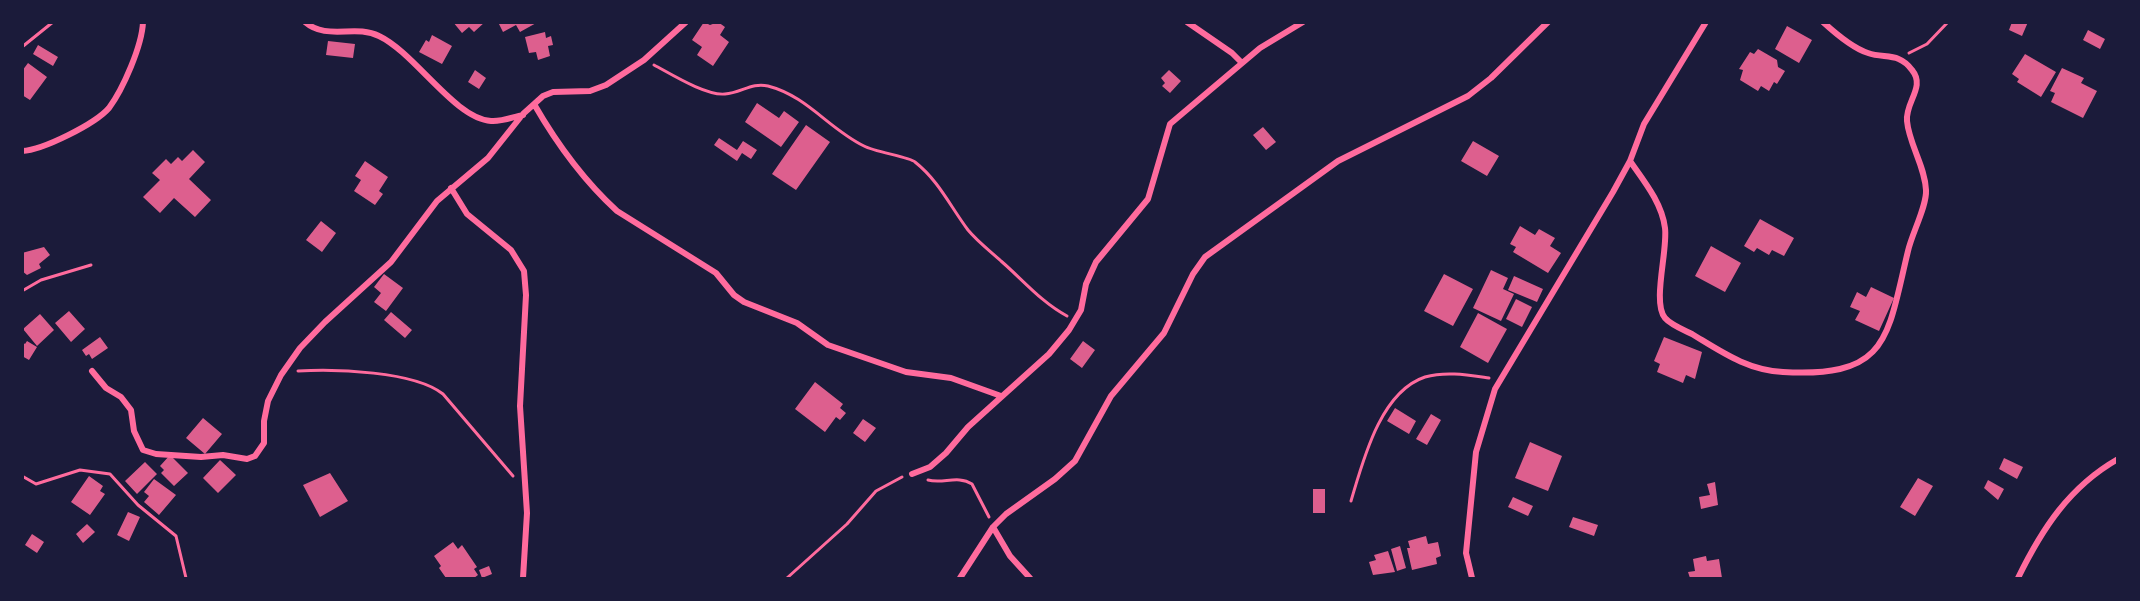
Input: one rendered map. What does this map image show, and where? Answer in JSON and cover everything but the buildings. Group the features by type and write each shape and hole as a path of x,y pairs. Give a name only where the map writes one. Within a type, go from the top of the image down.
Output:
{"street":[{"path":"22,151 54,142 98,117 109,107 141,42 144,22"},
{"path":"305,22 323,33 376,34 393,44 449,96 478,118 491,121 523,114"},
{"path":"92,371 106,388 121,397 131,410 134,431 143,450 156,454 201,457 223,455 247,459 255,456 264,443 264,422 268,401 281,375 300,348 391,262 450,188 488,158 523,114 553,92 590,91 606,85 644,60 686,22"},
{"path":"1187,22 1233,53 1242,63"},
{"path":"912,474 930,467 1001,396 1049,354 1075,320 1096,262 1148,199 1170,124 1260,48 1303,22"},
{"path":"960,579 993,527 1006,514 1055,479 1075,461 1111,396 1164,333 1193,274 1205,257 1338,161 1468,96 1491,78 1548,22"},
{"path":"1472,579 1466,553 1476,452 1487,410 1500,380 1630,161 1644,124 1706,22"},
{"path":"1630,161 1659,206 1664,222 1666,239 1660,304 1666,319 1749,366 1803,373 1849,368 1863,362 1883,339 1893,313 1910,242 1926,195 1925,181 1906,117 1917,87 1917,80 1914,71 1899,58 1863,51 1823,22"},
{"path":"534,104 558,146 604,199 616,210 716,273 734,295 744,302 797,323 828,345 906,372 951,378 1001,396"},
{"path":"450,188 467,214 511,250 524,271 526,295 520,406 526,492 523,579"},
{"path":"2018,579 2036,541 2060,508 2089,477 2118,459"},
{"path":"993,527 1010,556 1030,579"}],"path":[{"path":"22,47 53,22"},
{"path":"1899,58 1927,44 1948,22"},
{"path":"644,60 695,85 723,95 759,84 770,86 792,95 816,110 831,124 864,147 915,162 943,189 958,217 982,244 1047,304 1075,320"},
{"path":"22,291 41,280 91,265"},
{"path":"281,375 297,371 335,371 414,379 430,384 443,394 526,492"},
{"path":"1351,501 1374,432 1387,409 1404,390 1423,378 1442,374 1464,374 1500,380"},
{"path":"22,476 36,484 80,470 110,474 138,505 176,536 186,579"},
{"path":"788,579 847,524 876,491 894,480 912,474 937,483 961,480 972,484 993,527"}]}
